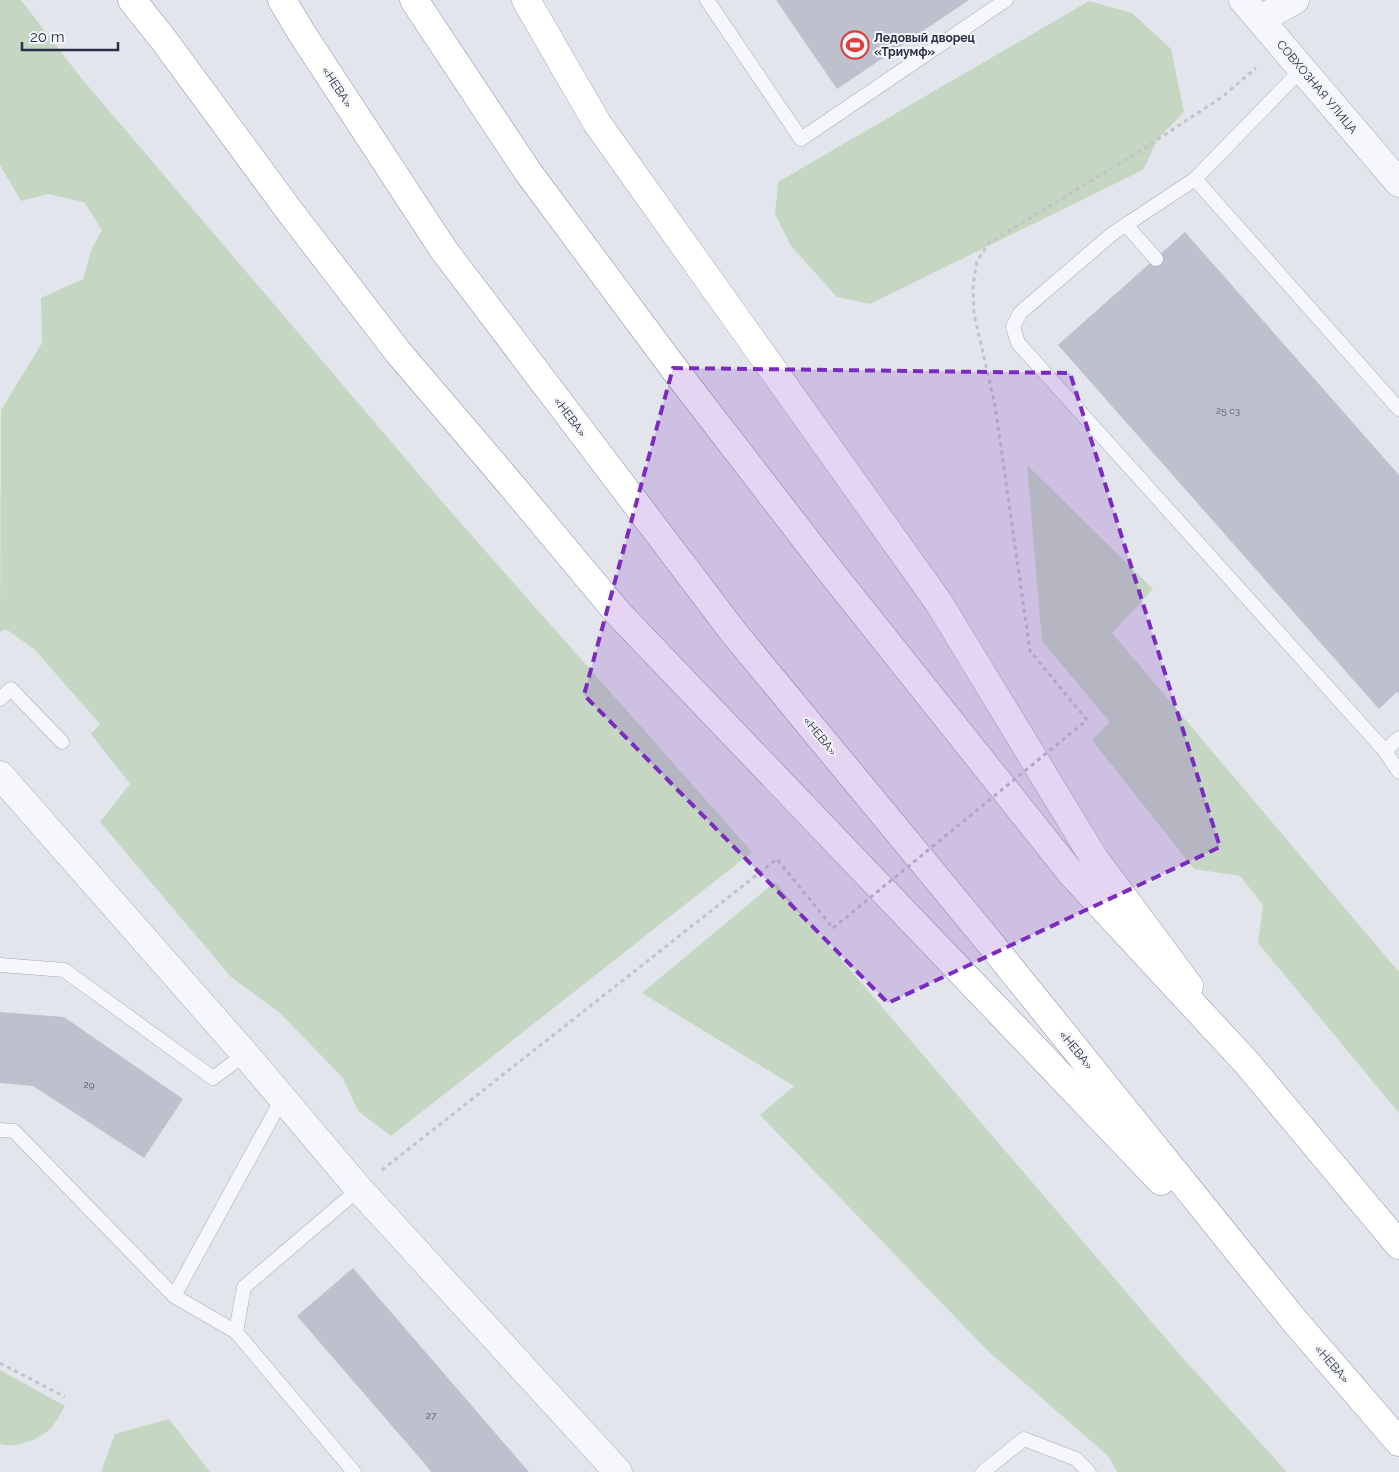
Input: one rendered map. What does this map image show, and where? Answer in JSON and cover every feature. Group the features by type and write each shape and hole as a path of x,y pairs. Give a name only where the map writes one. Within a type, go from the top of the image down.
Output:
{"main road":[{"path":"132,0 163,39 291,213 398,352 508,480 618,613 1293,1319"},
{"name":"«НЕВА»","path":"282,0 300,32 443,249 734,633 998,954 1293,1319 1399,1442"},
{"path":"414,0 528,172 678,374 827,567 1072,873 1247,1063 1399,1245"},
{"path":"526,0 597,123 939,602 1094,858 1247,1063"}],"street":[{"name":"СОВХОЗНАЯ УЛИЦА","path":"1296,0 1252,10 1399,184"},
{"path":"0,775 246,1054 359,1189 618,1472"}],"lane":[{"path":"707,0 801,139 1006,0"},
{"path":"1302,69 1195,179 1112,234 1020,313 1013,327 1018,343 1385,751 1399,772"},
{"path":"1195,179 1399,409"},
{"path":"1126,225 1156,259"},
{"path":"0,699 11,688 62,742"},
{"path":"1385,751 1399,738"},
{"path":"0,965 64,970 213,1078 246,1054"},
{"path":"174,1296 282,1098"},
{"path":"0,1130 14,1131 174,1296 236,1332 354,1472"},
{"path":"236,1332 244,1287 359,1189"},
{"path":"982,1472 1024,1439 1076,1459 1089,1472"}],"path":[{"path":"359,1189 777,859 833,928 1087,720 1030,651 995,405 974,314 973,285 977,261 989,243 1140,151 1222,97 1256,68"},
{"path":"0,1363 65,1397"}],"highlighted area":[{"path":"673,368 1070,373 1220,847 888,1003 584,695"}],"green space":[{"path":"0,0 21,0 82,79 457,519 752,852 391,1136 358,1111 343,1078 280,1013 231,977 100,822 130,784 91,734 100,724 34,649 6,629 0,632 1,410 42,343 41,298 83,279 92,248 102,230 84,202 48,194 21,201 0,165"},
{"path":"1089,1 1132,13 1171,49 1184,112 1158,139 1143,170 870,304 837,297 791,246 775,214 778,182"},
{"path":"1027,465 1153,589 1112,633 1399,972 1399,1113 1258,943 1263,905 1240,876 1194,869 1092,740 1110,722 1042,641"},
{"path":"775,882 1181,1356 1287,1472 1117,1472 1108,1456 989,1352 760,1115 794,1086 642,993"},
{"path":"0,1370 65,1406 54,1425 35,1439 21,1444 0,1444"},
{"path":"169,1419 210,1472 101,1472 115,1434"}],"building":[{"name":"Ледовый дворец «Триумф»","path":"776,0 969,0 837,89"},
{"path":"1185,232 1399,475 1399,695 1397,692 1379,709 1058,345"},
{"path":"0,1012 64,1017 183,1099 144,1158 33,1086 0,1083"},
{"path":"353,1268 529,1472 431,1472 297,1316"}],"place":[{"name":"Ледовый дворец «Триумф»","path":"855,45"}]}
